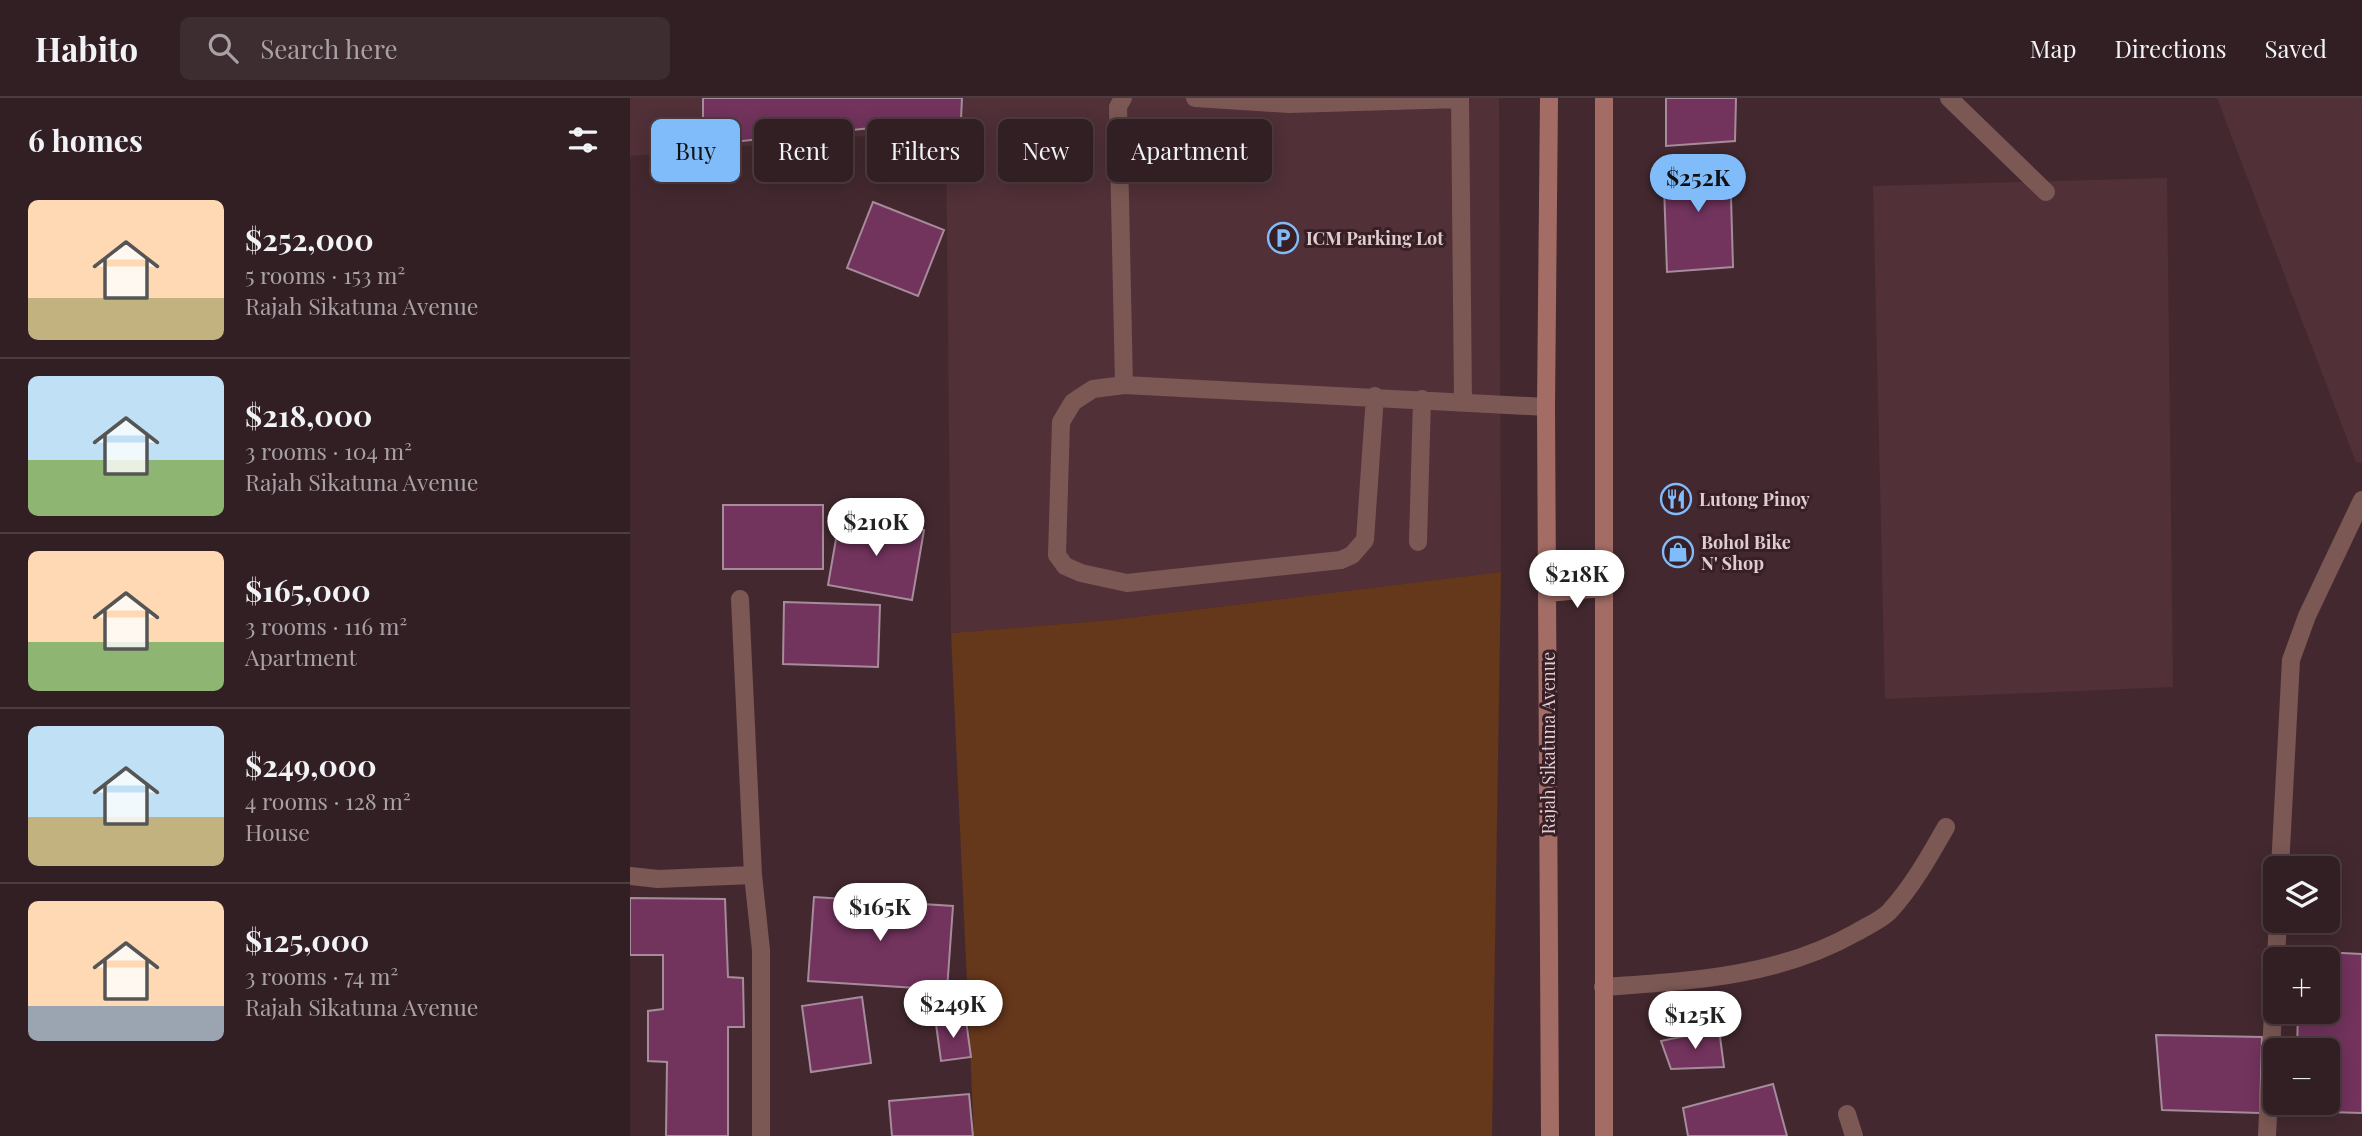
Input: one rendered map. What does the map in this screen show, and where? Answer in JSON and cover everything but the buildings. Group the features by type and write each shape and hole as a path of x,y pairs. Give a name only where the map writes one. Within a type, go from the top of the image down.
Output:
{"main road":[{"name":"Rajah Sikatuna Avenue","path":"1549,98 1546,407 1550,1136"},
{"path":"1604,98 1604,1136"},
{"path":"1547,593 1603,588"}],"street":[{"path":"1123,98 1118,107 1124,385"},
{"path":"1195,98 1289,104 1460,99 1464,402"},
{"path":"1949,98 2046,192"},
{"path":"1375,396 1365,540 1352,555 1341,560 1296,566 1127,583 1081,573 1065,566 1057,555 1062,422 1073,402 1093,389 1124,385 1286,395 1375,396 1546,407"},
{"path":"1419,542 1422,399"},
{"path":"2281,856 2291,660 2307,616 2362,500"},
{"path":"740,599 753,876 761,950 761,1136"},
{"path":"1603,987 1691,981 1784,965 1835,944 1887,915 1917,876 1946,827"},
{"path":"630,876 753,876"},
{"path":"2267,1136 2272,1024"},
{"path":"1847,1114 1854,1136"}],"shaded area":[{"name":"ICM Parking Lot","path":"630,98 1499,98 1501,572 1111,620 951,633 947,182 984,182 984,119 867,119 867,136 853,137 853,119 754,119 754,145 740,147 740,119 651,119 651,154 630,156"},
{"path":"2217,98 2362,98 2362,463 2356,462"},
{"path":"2167,178 2173,687 1885,699 1873,186"},
{"path":"1501,572 1492,1136 974,1136 951,633 1111,620"}],"place":[{"name":"ICM Parking Lot","path":"1283,238"},
{"name":"Lutong Pinoy","path":"1676,499"},
{"name":"Bohol Bike N' Shop","path":"1678,552"}]}
